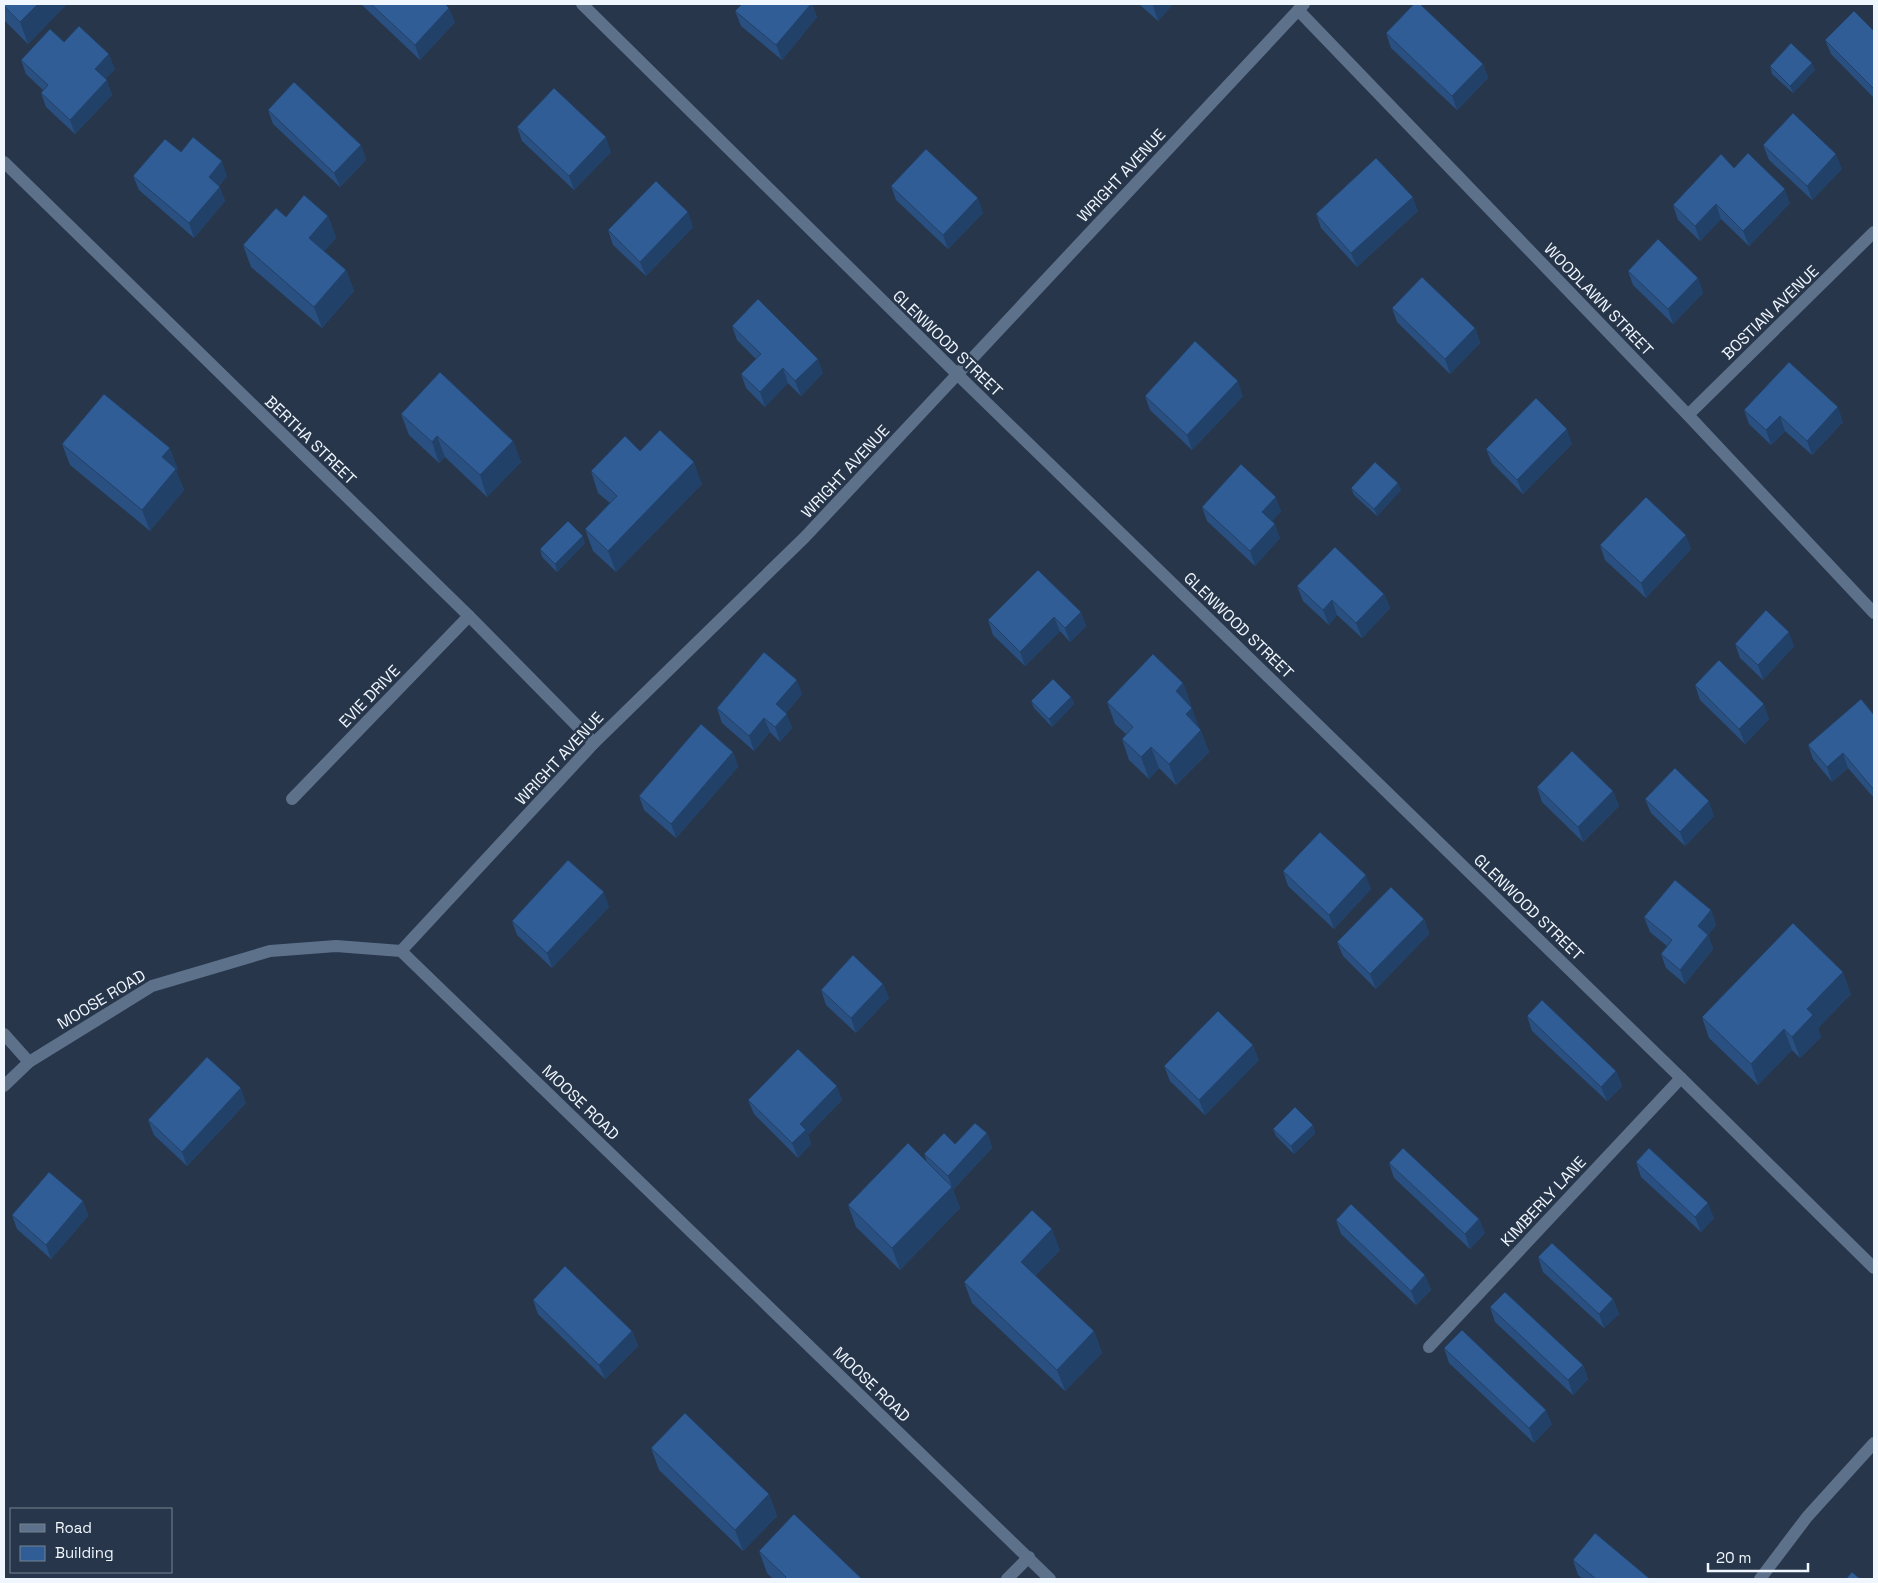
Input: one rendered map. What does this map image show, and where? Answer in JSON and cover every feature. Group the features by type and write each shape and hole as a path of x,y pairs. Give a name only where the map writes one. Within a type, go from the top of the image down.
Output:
{"street":[{"name":"GLENWOOD STREET","path":"582,4 957,374 1874,1268"},
{"name":"WRIGHT AVENUE","path":"401,952 594,743 805,537 1300,7"},
{"name":"WOODLAWN STREET","path":"1300,7 1874,613"},
{"name":"BERTHA STREET","path":"4,162 469,616 594,743"},
{"name":"BOSTIAN AVENUE","path":"1688,415 1874,232"},
{"name":"EVIE DRIVE","path":"292,799 469,616"},
{"name":"MOOSE ROAD","path":"4,1086 30,1062 152,986 270,951 336,946 401,952 1050,1579"},
{"path":"4,1034 30,1062"},
{"name":"KIMBERLY LANE","path":"1429,1347 1681,1078"},
{"path":"1760,1579 1807,1517 1874,1443"},
{"path":"1007,1579 1029,1557"}],"building":[{"path":"4,4 38,4 20,22"},
{"path":"371,4 445,4 449,8 415,45"},
{"path":"742,4 811,4 776,45 735,11"},
{"path":"1414,4 1420,4 1483,64 1452,96 1386,33"},
{"path":"1854,11 1874,31 1874,89 1825,40"},
{"path":"79,26 109,54 95,69 107,80 70,120 41,93 48,85 21,60 50,29 64,42"},
{"path":"1791,43 1812,63 1790,86 1770,66"},
{"path":"294,82 361,145 334,173 268,110"},
{"path":"554,88 606,137 569,176 517,127"},
{"path":"1793,113 1836,154 1807,186 1763,145"},
{"path":"193,137 222,161 209,177 220,187 189,223 133,176 165,139 181,152"},
{"path":"926,149 978,198 943,235 891,186"},
{"path":"1748,153 1785,189 1743,231 1716,204 1695,226 1673,205 1721,154 1734,168"},
{"path":"1376,158 1413,197 1351,253 1316,214"},
{"path":"656,181 688,212 640,262 608,230"},
{"path":"304,195 328,216 309,238 346,270 314,307 243,245 276,208 286,217"},
{"path":"1658,239 1698,278 1668,309 1628,271"},
{"path":"1422,277 1475,328 1445,359 1392,308"},
{"path":"758,299 818,359 795,381 783,368 760,392 741,374 761,354 732,326"},
{"path":"1195,341 1238,381 1187,435 1145,396"},
{"path":"1789,362 1838,407 1807,441 1780,416 1766,430 1744,410"},
{"path":"440,372 513,441 480,475 437,436 432,442 401,414"},
{"path":"104,394 170,448 162,457 176,469 142,510 62,444"},
{"path":"1536,398 1567,429 1517,480 1486,449"},
{"path":"660,430 694,462 608,551 585,529 617,496 591,471 625,436 640,451"},
{"path":"1375,462 1398,483 1374,509 1351,488"},
{"path":"1241,464 1276,497 1262,512 1275,524 1250,551 1202,507"},
{"path":"1646,497 1686,535 1641,583 1600,545"},
{"path":"568,521 583,536 555,564 540,549"},
{"path":"1335,547 1384,594 1356,623 1332,600 1323,610 1297,586"},
{"path":"1038,570 1081,612 1065,628 1054,617 1020,652 988,620"},
{"path":"1766,610 1789,632 1758,665 1735,644"},
{"path":"764,652 797,680 776,704 787,714 775,727 764,718 749,736 717,708"},
{"path":"1153,654 1183,683 1176,691 1192,708 1186,714 1201,730 1169,764 1151,747 1141,757 1122,739 1133,727 1107,702"},
{"path":"1719,660 1764,704 1739,729 1695,685"},
{"path":"1053,679 1071,697 1049,719 1031,701"},
{"path":"1861,699 1874,715 1874,790 1843,753 1827,767 1808,745"},
{"path":"701,724 733,752 671,824 639,796"},
{"path":"1572,751 1613,791 1578,827 1537,787"},
{"path":"1675,768 1709,801 1680,832 1645,799"},
{"path":"1320,832 1366,875 1329,915 1283,871"},
{"path":"568,860 604,892 547,953 512,921"},
{"path":"1675,880 1711,910 1698,926 1708,935 1680,970 1661,954 1672,940 1644,917"},
{"path":"1391,887 1424,919 1370,974 1337,942"},
{"path":"1793,923 1843,972 1807,1009 1813,1015 1792,1037 1784,1029 1751,1064 1702,1017"},
{"path":"853,955 883,984 851,1018 821,990"},
{"path":"1542,1000 1616,1071 1601,1087 1527,1016"},
{"path":"1218,1011 1253,1045 1199,1100 1164,1066"},
{"path":"798,1049 837,1086 800,1124 806,1130 792,1143 748,1100"},
{"path":"207,1057 241,1088 182,1152 148,1120"},
{"path":"1295,1107 1313,1125 1291,1146 1273,1129"},
{"path":"975,1123 987,1133 948,1176 924,1154 944,1133 955,1144"},
{"path":"908,1143 952,1187 892,1248 848,1205"},
{"path":"1403,1148 1479,1219 1465,1234 1389,1163"},
{"path":"1649,1148 1708,1203 1695,1217 1636,1162"},
{"path":"49,1172 83,1201 46,1245 12,1215"},
{"path":"1351,1204 1425,1275 1411,1291 1336,1220"},
{"path":"1032,1210 1052,1229 1021,1262 1094,1331 1057,1370 964,1282"},
{"path":"1552,1243 1613,1299 1599,1314 1538,1257"},
{"path":"565,1266 632,1331 599,1365 533,1300"},
{"path":"1505,1292 1583,1365 1568,1380 1490,1307"},
{"path":"1462,1330 1546,1410 1529,1428 1444,1348"},
{"path":"685,1413 769,1494 735,1530 651,1448"},
{"path":"794,1514 862,1579 784,1579 786,1577 759,1551"},
{"path":"1595,1533 1650,1579 1596,1579 1573,1560"},
{"path":"1852,1572 1860,1579 1846,1579"}]}
